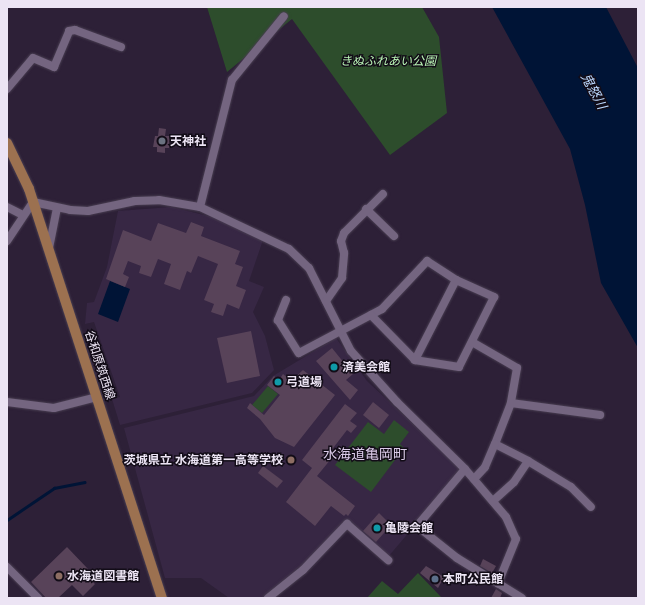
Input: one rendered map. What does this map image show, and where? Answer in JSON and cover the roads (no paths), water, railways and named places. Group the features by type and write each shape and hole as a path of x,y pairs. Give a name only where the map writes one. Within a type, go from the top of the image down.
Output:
{"main road":[{"name":"谷和原筑西線","path":"7,143 33,202 162,598"}],"street":[{"path":"200,207 232,80 284,16"},
{"path":"7,89 33,58 54,66 69,31 75,30 122,47"},
{"path":"326,302 342,278 344,253 341,241 344,233 366,209 383,194"},
{"path":"7,241 22,215 33,202 57,208 88,211 135,201 159,200 200,207 288,249 309,268 351,351 382,386 465,469 506,517 516,538 498,583"},
{"path":"7,207 22,215"},
{"path":"49,252 57,208"},
{"path":"366,209 394,236"},
{"path":"286,300 278,320 299,353 382,309 426,261 456,280 494,297 459,367 414,360 371,315"},
{"path":"414,360 456,280"},
{"path":"472,342 517,368 511,403 485,467 474,479"},
{"path":"7,402 54,408 97,398"},
{"path":"511,403 600,415"},
{"path":"494,444 528,461 571,487 591,507"},
{"path":"493,502 514,482 528,461"},
{"path":"465,469 417,526 445,549 522,598"},
{"path":"268,598 303,570 347,524 388,560"},
{"path":"7,567 38,598"}],"water":[{"name":"鬼怒川","path":"492,7 606,7 638,68 638,348 601,283 585,205 570,149"},
{"path":"110,281 130,289 118,322 98,314"}],"waterway":[{"path":"7,520 54,488 84,482"}],"place":[{"name":"天神社","path":"162,141"},
{"name":"済美会館","path":"334,367"},
{"name":"弓道場","path":"278,382"},
{"name":"茨城県立 水海道第一高等学校","path":"291,460"},
{"name":"亀陵会館","path":"377,528"},
{"name":"水海道図書館","path":"59,576"},
{"name":"本町公民館","path":"435,579"}],"district":[{"name":"水海道亀岡町","path":"365,454"}],"park label":[{"name":"きぬふれあい公園","path":"388,61"}]}
